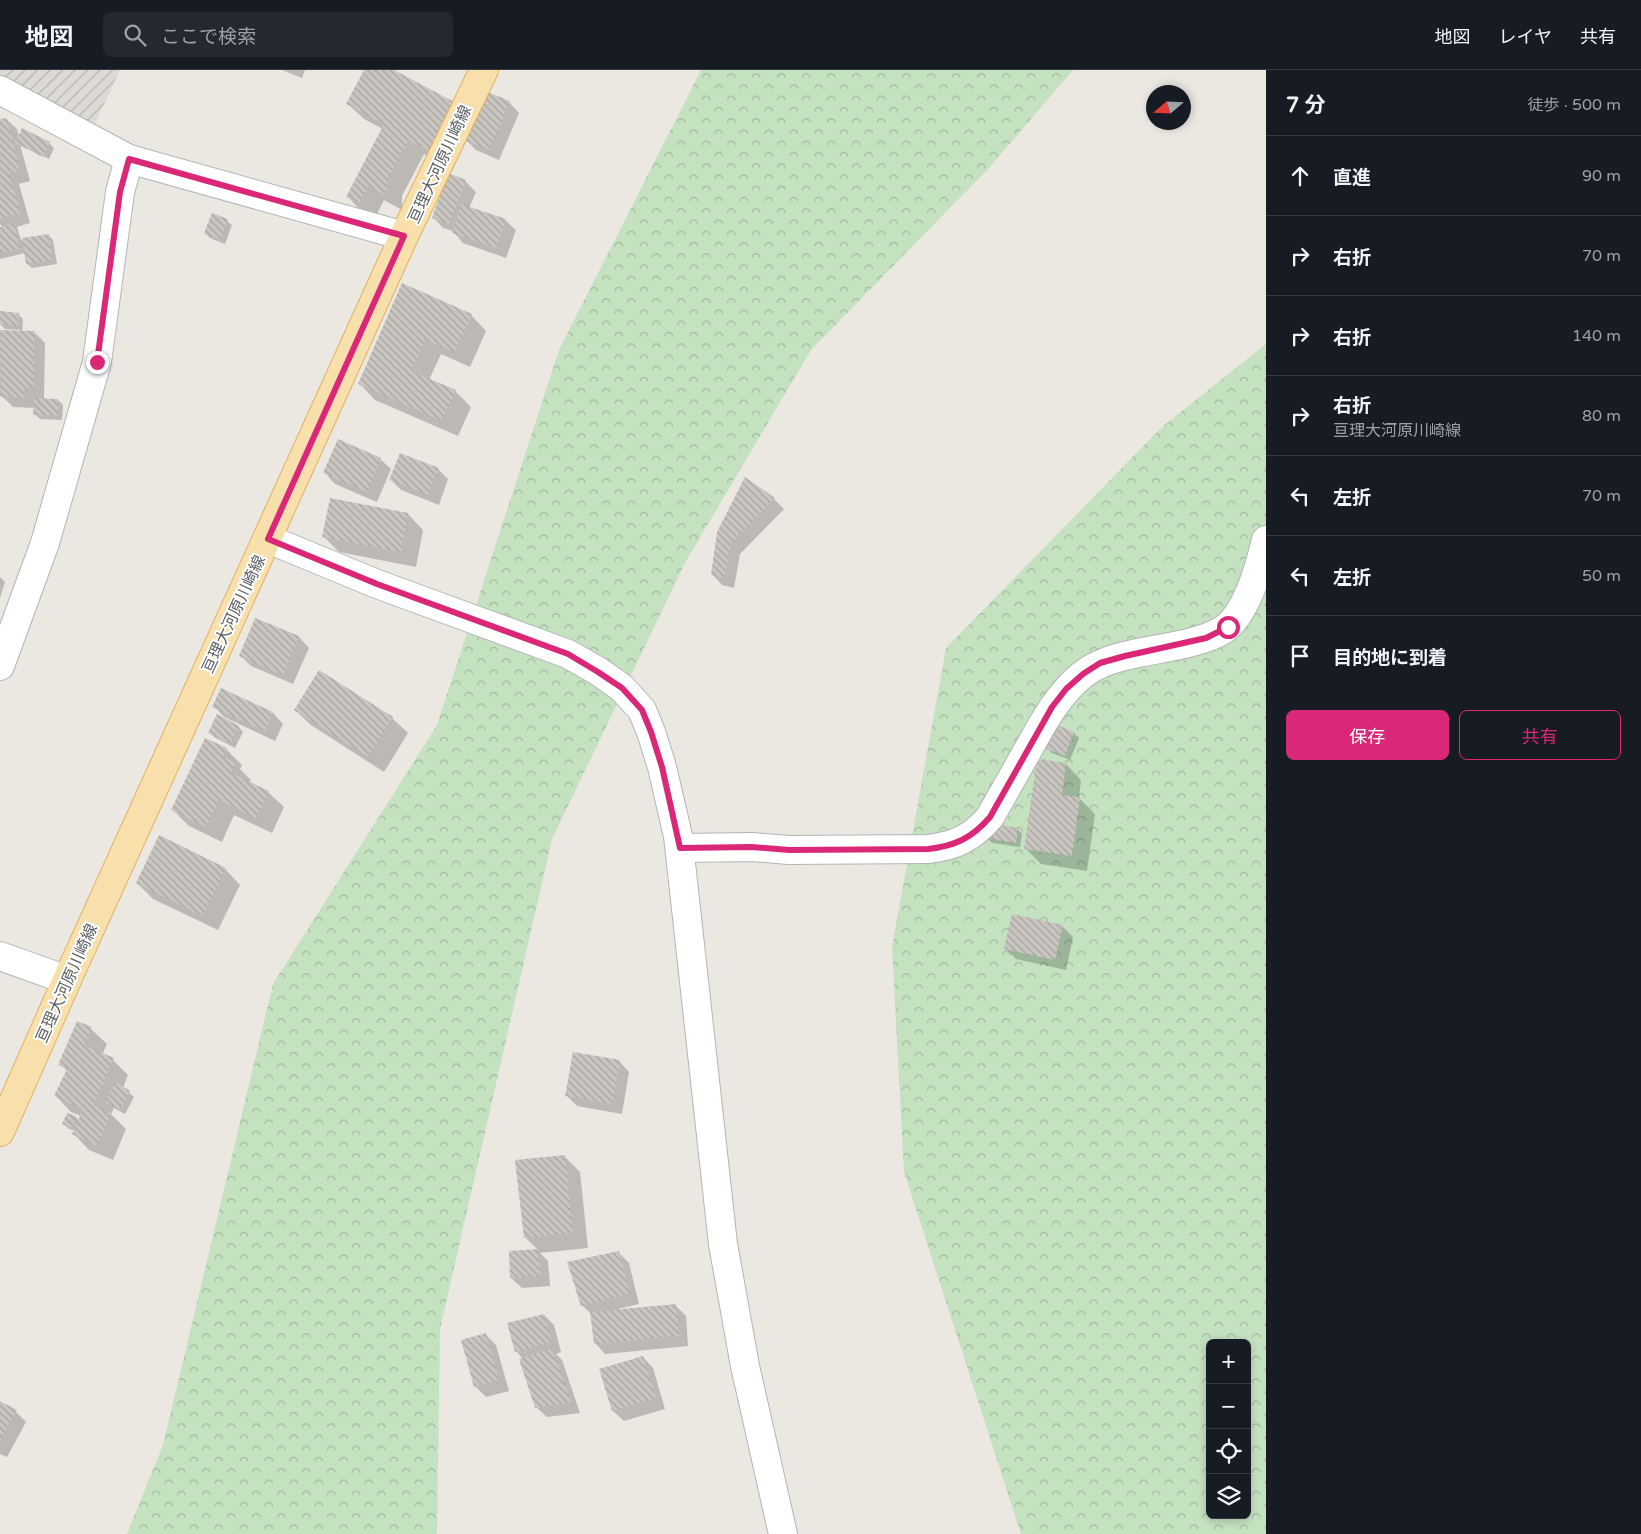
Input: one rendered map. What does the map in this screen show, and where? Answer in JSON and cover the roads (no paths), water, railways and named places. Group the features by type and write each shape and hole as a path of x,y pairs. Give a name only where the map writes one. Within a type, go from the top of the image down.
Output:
{"main road":[{"name":"亘理大河原川崎線","path":"0,1132 66,980 268,539 404,236 484,70"}],"street":[{"path":"0,90 129,159 404,236"},
{"path":"0,666 45,543 97,362 120,192 129,159"},
{"path":"268,539 377,584 568,654 622,688 642,710 662,767 680,848 723,1244 745,1366 783,1534"},
{"path":"680,848 752,847 789,850 928,849 945,847 965,839 980,829 990,817 1052,707 1066,689 1083,674 1100,663 1206,638 1228,627 1240,611 1259,570 1266,540"},
{"path":"0,956 66,980"}]}
